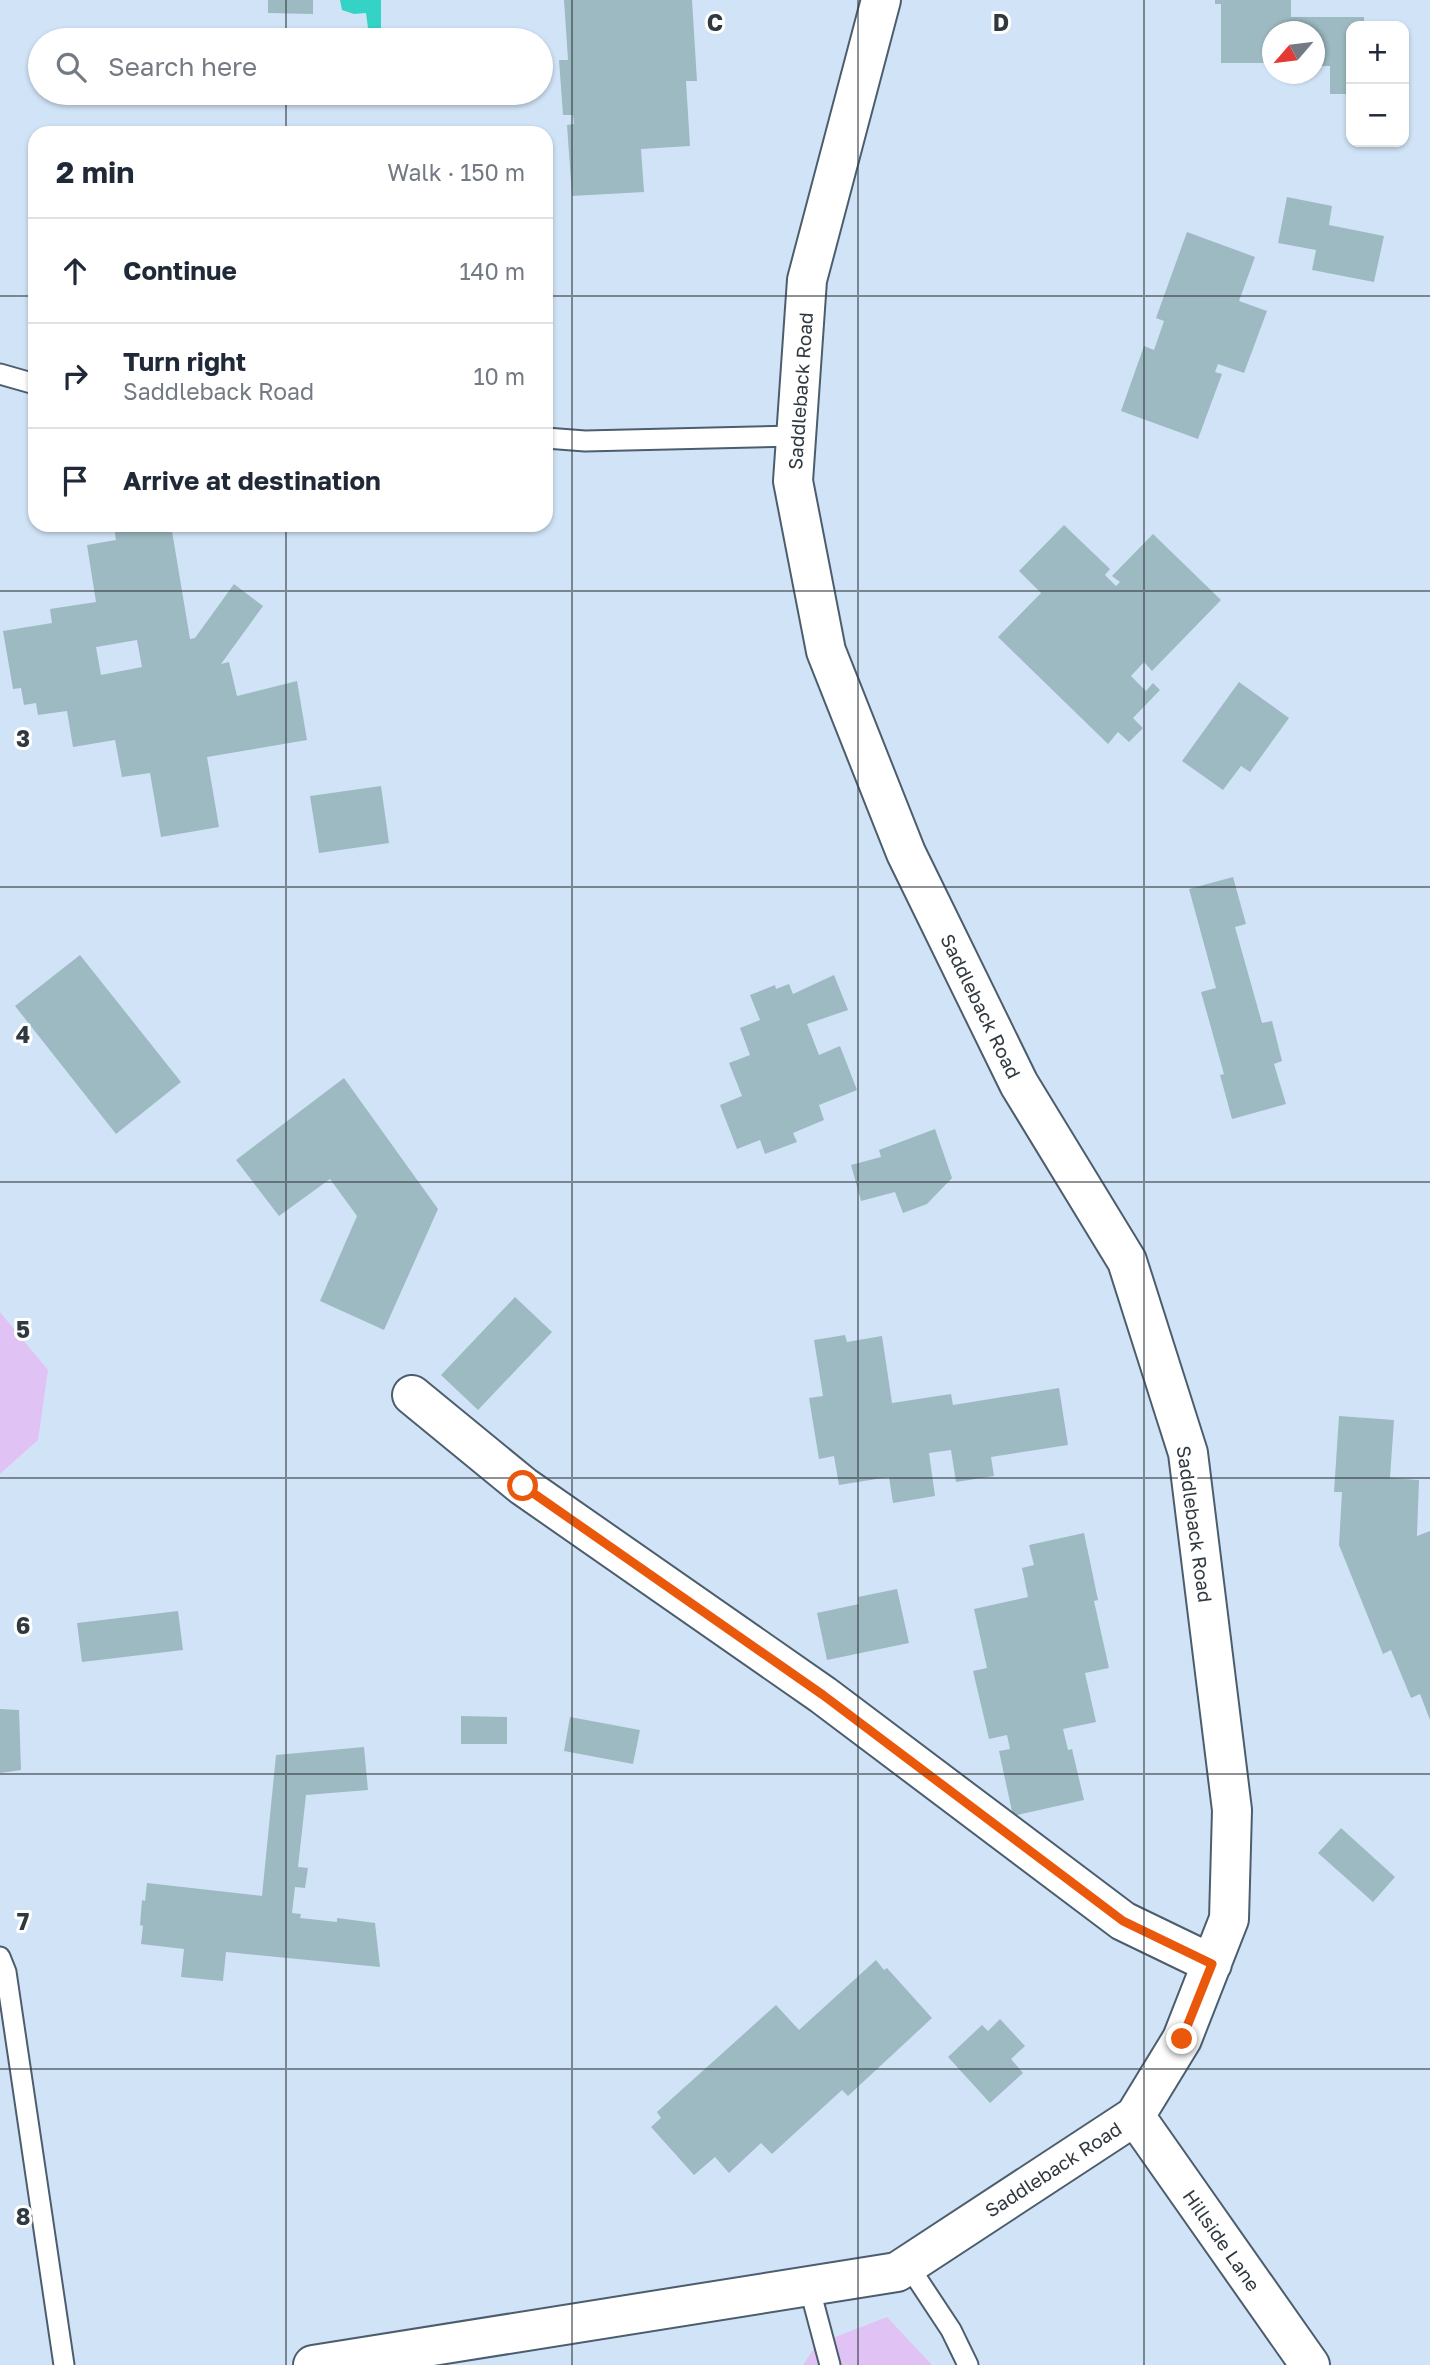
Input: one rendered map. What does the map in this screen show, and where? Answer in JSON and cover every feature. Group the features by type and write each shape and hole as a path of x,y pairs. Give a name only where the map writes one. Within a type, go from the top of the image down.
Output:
{"street":[{"name":"Saddleback Road","path":"313,2365 897,2272 1135,2116 1182,2039 1230,1919 1232,1810 1188,1453 1127,1261 1019,1084 906,853 826,651 793,481 807,280 881,0"},
{"path":"412,1395 523,1486 823,1695 1123,1921 1212,1964"},
{"name":"Hillside Lane","path":"1135,2116 1310,2365"}],"lane":[{"path":"0,374 28,382"},
{"path":"553,439 584,441 796,436"},
{"path":"0,1957 6,1972 64,2365"},
{"path":"908,2265 951,2330 968,2365"},
{"path":"809,2286 830,2365"}],"shaded area":[{"path":"340,0 381,0 381,28 368,28 366,13 354,14 342,10"},
{"path":"0,1312 48,1370 38,1440 0,1474"},
{"path":"887,2317 932,2365 803,2365 817,2344"}],"building":[{"path":"268,0 313,0 313,14 268,13"},
{"path":"564,0 692,0 697,81 686,81 690,146 641,149 644,192 572,196 567,125 574,124 573,115 563,115 559,60 568,60"},
{"path":"1215,0 1291,0 1291,17 1364,17 1364,21 1346,21 1346,94 1330,94 1330,66 1325,66 1325,21 1262,21 1262,63 1221,63 1221,4 1215,4"},
{"path":"1287,197 1332,206 1329,225 1384,236 1374,282 1312,270 1316,250 1278,243"},
{"path":"1187,232 1255,257 1239,301 1267,311 1244,373 1218,364 1215,372 1222,374 1198,439 1121,411 1144,346 1154,350 1164,321 1156,318"},
{"path":"1064,525 1110,569 1105,575 1116,586 1120,582 1112,576 1153,534 1221,600 1152,671 1144,662 1131,676 1146,691 1153,683 1160,690 1133,718 1143,728 1129,742 1118,732 1108,744 998,637 1041,593 1019,571"},
{"path":"115,532 172,532 190,639 195,638 234,584 263,606 221,664 229,662 237,696 297,681 307,740 207,757 219,827 161,837 150,773 122,777 115,740 73,747 67,711 38,715 36,703 24,705 21,688 13,689 3,631 52,623 50,609 96,602 87,545 116,540","holes":["137,640 142,667 101,675 96,647"]},
{"path":"1239,682 1289,718 1250,772 1241,766 1223,790 1182,761"},
{"path":"381,786 389,843 319,853 310,796"},
{"path":"1233,877 1246,924 1235,927 1262,1023 1272,1021 1282,1061 1274,1064 1286,1104 1232,1119 1220,1075 1224,1074 1201,992 1216,988 1189,889"},
{"path":"80,955 181,1082 116,1134 15,1006"},
{"path":"834,975 848,1010 807,1024 819,1055 840,1046 857,1090 819,1105 824,1120 793,1133 797,1142 765,1154 760,1140 737,1149 720,1105 742,1096 729,1063 750,1055 740,1028 760,1020 750,995 775,985 776,989 789,984 793,994"},
{"path":"344,1078 438,1209 384,1330 320,1301 357,1216 330,1179 279,1216 236,1160"},
{"path":"935,1129 952,1178 927,1204 903,1213 895,1192 861,1201 851,1165 881,1157 879,1150"},
{"path":"515,1297 552,1332 478,1410 441,1375"},
{"path":"845,1335 847,1342 882,1336 892,1403 951,1394 953,1405 1059,1388 1068,1445 991,1457 994,1476 956,1482 951,1450 929,1453 935,1496 893,1503 889,1477 839,1485 834,1456 819,1459 809,1398 823,1396 814,1340"},
{"path":"1339,1416 1394,1420 1390,1478 1419,1480 1417,1536 1430,1531 1430,1720 1420,1694 1411,1698 1391,1650 1383,1654 1339,1545 1342,1492 1334,1492"},
{"path":"1084,1533 1098,1600 1094,1601 1109,1668 1085,1673 1096,1722 1063,1729 1068,1750 1072,1749 1084,1800 1013,1816 999,1751 1010,1749 1007,1735 989,1739 973,1671 987,1668 974,1609 1028,1597 1022,1568 1034,1565 1029,1545"},
{"path":"897,1589 909,1643 827,1660 817,1613 859,1604 858,1597"},
{"path":"178,1611 183,1650 82,1662 77,1623"},
{"path":"0,1709 19,1710 21,1770 0,1773"},
{"path":"461,1716 507,1717 507,1744 461,1744"},
{"path":"570,1717 640,1730 633,1764 564,1751"},
{"path":"364,1747 368,1790 306,1795 298,1867 308,1868 305,1888 295,1887 292,1913 301,1914 300,1918 337,1922 337,1918 375,1923 380,1967 226,1952 223,1981 181,1977 184,1949 141,1944 142,1900 145,1901 147,1883 262,1896 276,1755"},
{"path":"1341,1828 1395,1877 1373,1902 1318,1853"},
{"path":"876,1960 884,1970 887,1968 932,2018 848,2096 842,2090 772,2154 761,2143 729,2173 715,2157 694,2175 651,2127 661,2118 657,2112 776,2005 799,2030"},
{"path":"1000,2019 1025,2046 1011,2059 1023,2073 990,2103 948,2057 982,2025 988,2031"}],"route":[{"path":"523,1486 823,1695 1123,1921 1212,1964 1182,2039"}]}
